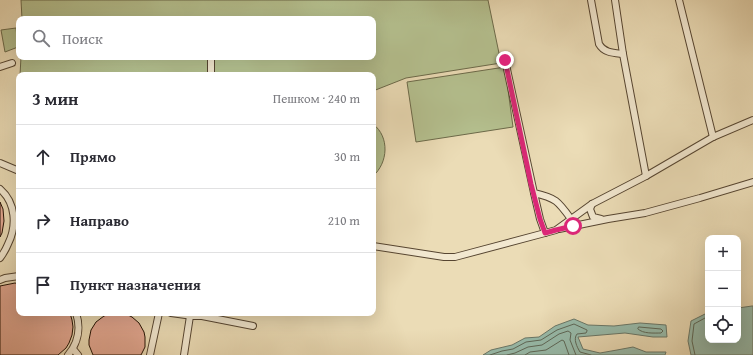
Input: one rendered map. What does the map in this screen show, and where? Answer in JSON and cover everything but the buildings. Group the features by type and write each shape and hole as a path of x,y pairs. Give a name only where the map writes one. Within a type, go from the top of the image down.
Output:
{"street":[{"path":"591,0 601,48 605,51 623,54"},
{"path":"615,0 623,54 646,176"},
{"path":"679,0 713,137"},
{"path":"211,60 211,72"},
{"path":"505,60 540,219 545,233"},
{"path":"0,67 12,63"},
{"path":"556,230 592,204 646,176 713,137 753,120"},
{"path":"0,163 16,170"},
{"path":"376,247 444,258 455,257 556,230 608,219 645,214 753,182"},
{"path":"0,189 5,193 12,205 14,227 8,244 0,258"},
{"path":"534,193 554,199 561,205 571,220"},
{"path":"592,204 590,209 593,217 598,219 608,219"},
{"path":"0,280 16,276"},
{"path":"68,355 76,344 78,331 77,316"},
{"path":"150,355 158,316"},
{"path":"184,355 190,316 202,316 254,326"},
{"path":"73,349 78,355"}],"green space":[{"path":"21,0 488,0 501,63 406,78 376,90 376,72 20,72 21,60 376,60 376,16 22,16"},
{"path":"16,28 16,48 5,52 1,30"},
{"path":"505,67 513,127 416,142 407,82"},
{"path":"376,127 382,136 385,150 382,164 376,173"}],"water":[{"path":"753,306 753,355 691,355 688,341 691,321 705,314 705,343 741,343 741,308"},
{"path":"574,319 588,325 614,326 640,323 666,325 667,337 653,337 625,333 578,337 583,349 600,353 633,347 646,352 666,352 665,355 483,355 491,350 512,345 525,338 539,337 555,326"}],"route":[{"path":"505,60 531,184 545,233 573,226"}]}
